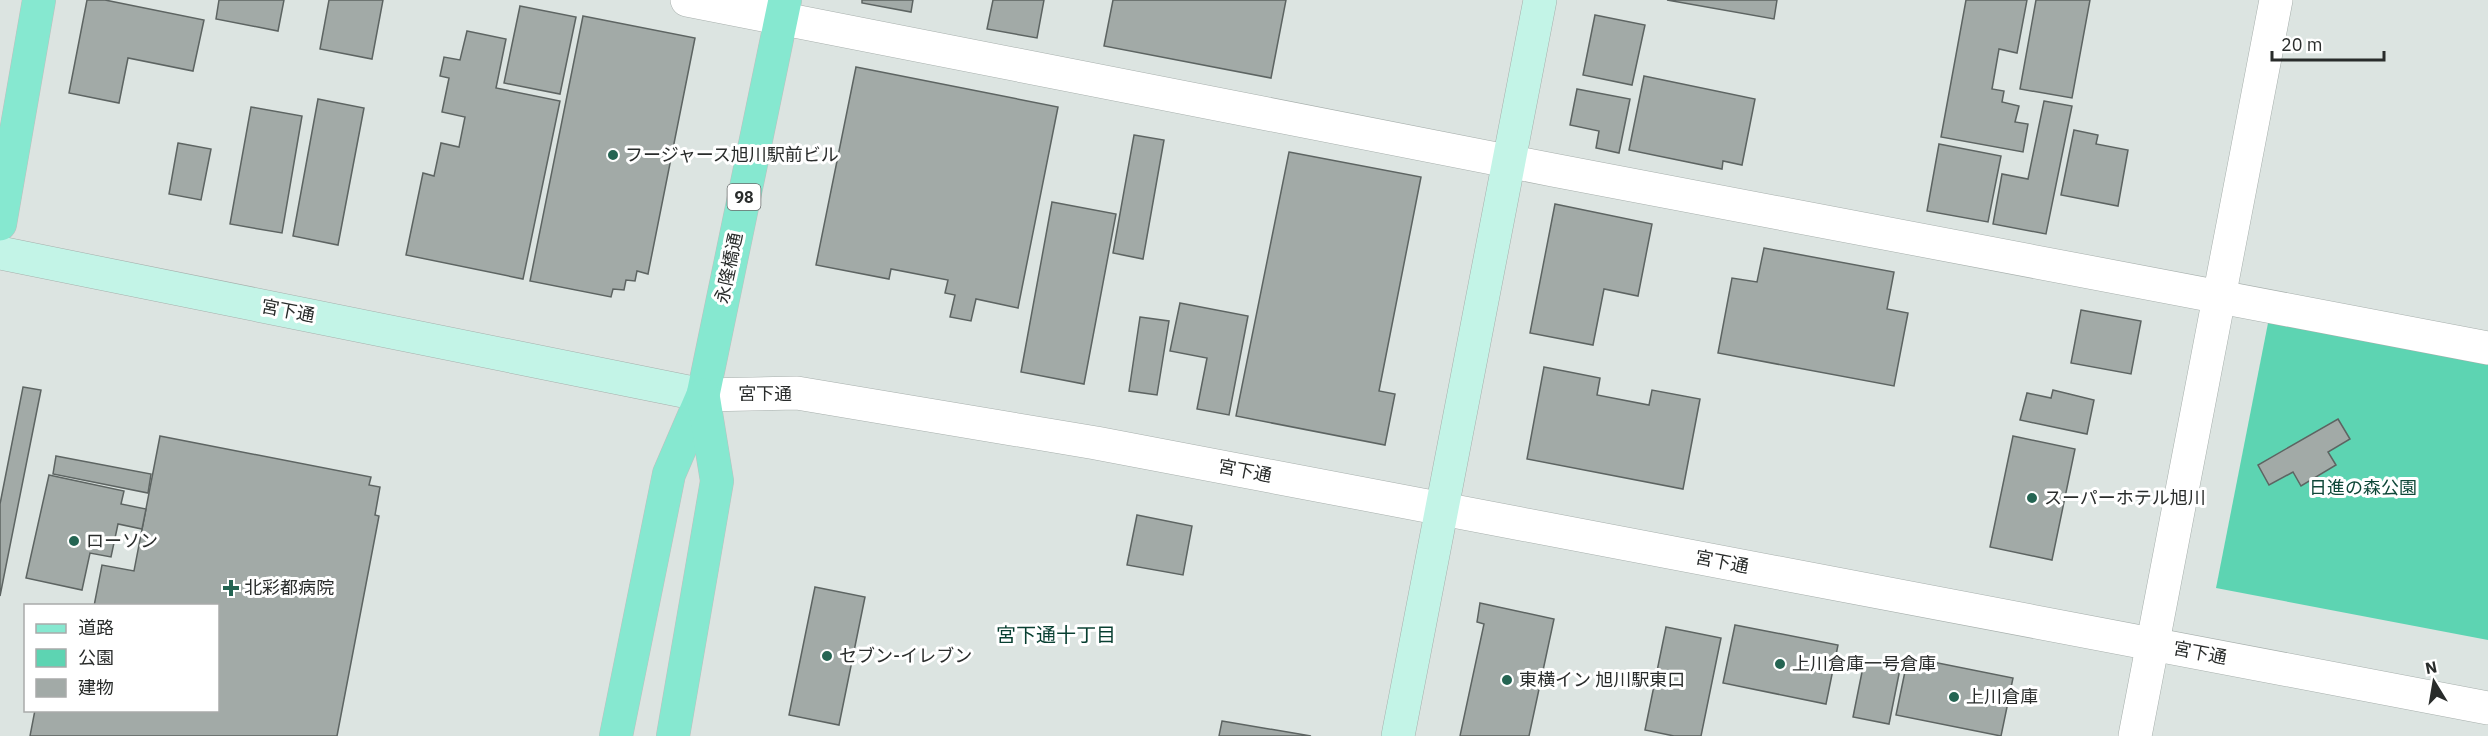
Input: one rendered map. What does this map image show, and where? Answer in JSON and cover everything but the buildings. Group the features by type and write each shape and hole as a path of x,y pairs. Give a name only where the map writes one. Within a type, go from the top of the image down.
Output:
{"main road":[{"path":"0,224 39,0"},
{"name":"永隆橋通","path":"616,736 669,474 703,395 783,9"},
{"name":"永隆橋通","path":"673,736 717,482 703,395"}],"street":[{"path":"687,0 783,9 1509,161 2488,348"},
{"path":"1398,736 1540,0"},
{"path":"2135,736 2276,0"},
{"name":"宮下通","path":"0,253 703,395 797,393 1096,443 2488,708"}],"green space":[{"name":"日進の森公園","path":"2269,318 2488,360 2488,640 2216,588"}],"place":[{"name":"フージャース旭川駅前ビル","path":"613,155"},
{"name":"スーパーホテル旭川","path":"2032,498"},
{"name":"ローソン","path":"74,541"},
{"name":"北彩都病院","path":"231,588"},
{"name":"セブン-イレブン","path":"827,656"},
{"name":"上川倉庫一号倉庫","path":"1780,664"},
{"name":"東横イン 旭川駅東口","path":"1507,680"},
{"name":"上川倉庫","path":"1954,697"}],"district":[{"name":"宮下通十丁目","path":"1056,635"}]}
